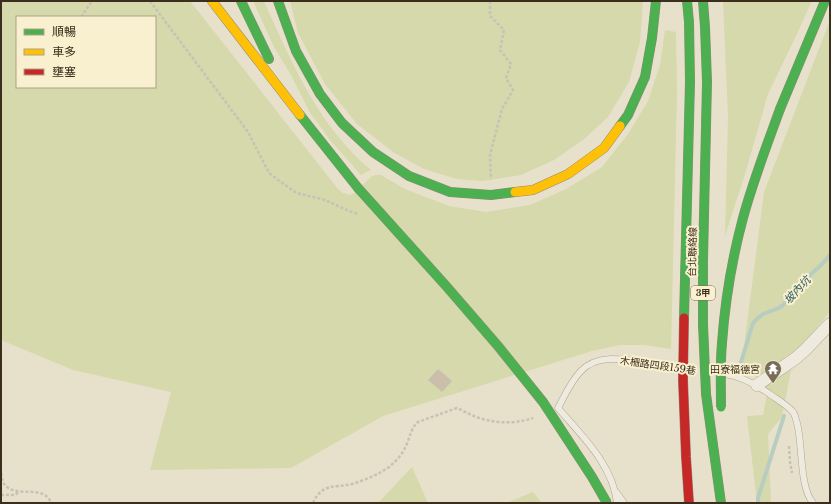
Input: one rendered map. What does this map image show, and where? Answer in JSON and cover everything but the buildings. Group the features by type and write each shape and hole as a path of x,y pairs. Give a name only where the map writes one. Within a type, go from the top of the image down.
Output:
{"highway":[{"path":"212,1 358,188 498,346 538,397 592,477 607,503"},
{"path":"241,1 263,48 310,128"},
{"path":"278,1 296,51 320,94 342,124 373,152 410,176 450,192 491,195 533,190 568,174 604,148 628,115 645,77 652,38 656,1"},
{"name":"台北聯絡線","path":"687,1 689,22 690,82 683,380 689,503"},
{"name":"台北聯絡線","path":"703,1 707,82 703,324 706,394 721,503"},
{"path":"722,415 720,385 723,325 732,266 746,210 762,158 780,109 826,1"},
{"path":"728,488 730,503"}],"street":[{"path":"757,385 796,358 830,324"}],"lane":[{"name":"木柵路四段159巷","path":"617,503 616,492 610,476 597,454 558,408 571,383 581,370 589,364 609,359 621,359 688,369"},
{"name":"木柵路四段159巷","path":"696,370 734,375 757,385 794,412 799,432 808,497 812,503"},
{"path":"616,492 624,503"}],"path":[{"path":"82,16 92,1"},
{"path":"150,1 248,132 269,173 297,193 325,200 349,211"},
{"path":"490,1 490,16 504,30 500,50 511,64 506,78 513,90 502,109 490,155 491,195"},
{"path":"313,503 316,496 327,488 352,484 382,472 400,457 406,447 414,425 418,422 457,408 483,419 497,422 516,422 536,416"},
{"path":"1,473 3,482 9,489 45,495 52,503"},
{"path":"1,495 15,495 20,492"}],"green space":[{"path":"1,1 190,1 338,189 343,193 350,195 372,176 381,175 405,189 449,206 486,212 530,205 566,189 602,167 628,134 648,101 660,65 665,30 676,32 677,94 671,349 644,345 620,345 592,351 383,416 291,468 150,470 171,392 73,370 1,340"},
{"path":"253,1 264,1 292,62 324,118 337,135 371,170 361,175 330,140 309,111 291,75 274,47"},
{"path":"290,1 643,1 640,42 629,82 608,117 583,140 554,160 521,175 483,181 457,179 424,169 393,152 357,124 325,84 298,33"},
{"path":"723,1 812,1 768,94 725,236 728,117"},
{"path":"830,20 830,311 793,360 782,417 768,434 771,503 757,503 747,416 763,415 768,389 742,362 764,192"},
{"path":"412,467 428,503 378,503"},
{"path":"533,492 542,503 506,503"}],"waterway":[{"name":"坡內坑","path":"741,362 753,323 763,314 782,306 830,255"},
{"name":"坡內坑","path":"758,503 758,498 784,416"}],"traffic: fast":[{"path":"241,1 269,59"},
{"path":"278,1 296,51 320,94 342,123 373,152 409,176 450,192 491,195 515,192"},
{"path":"620,126 628,115 645,77 652,38 656,1"},
{"path":"687,1 689,22 690,82"},
{"path":"703,1 707,82"},
{"path":"780,109 825,1"},
{"path":"684,318 690,82"},
{"path":"707,82 703,324 706,394 721,503"},
{"path":"721,407 722,343 732,264 747,204 780,109"},
{"path":"300,115 358,188"},
{"path":"358,188 447,287 498,346 543,402 592,477 607,503"}],"traffic: slow":[{"path":"212,1 300,115"},
{"path":"515,192 533,190 568,174 604,148 620,126"}],"traffic: jam":[{"path":"684,318 683,380 689,503"}],"place":[{"name":"田寮福德宮","path":"773,384"}]}
